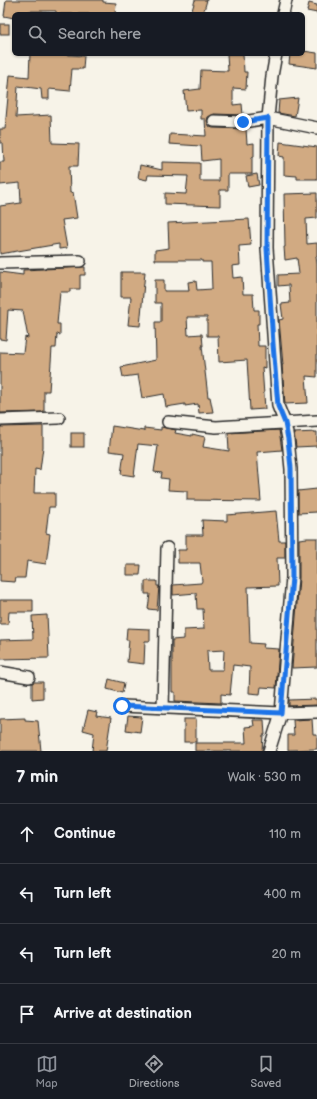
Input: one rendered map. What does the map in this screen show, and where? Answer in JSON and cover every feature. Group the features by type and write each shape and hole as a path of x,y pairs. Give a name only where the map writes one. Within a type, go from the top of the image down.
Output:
{"street":[{"path":"283,12 286,0"},
{"path":"269,751 281,713 292,577 291,468 285,423 278,406 267,248 268,118 276,56"},
{"path":"214,121 243,122 268,118 317,128"},
{"path":"0,263 80,261"},
{"path":"0,420 59,418"},
{"path":"168,422 216,427 317,421"},
{"path":"163,708 167,548"},
{"path":"0,672 29,677"},
{"path":"122,706 281,713 317,712"}],"building":[{"path":"6,0 103,0 103,2 116,3 115,12 29,11 12,12 12,18 4,16"},
{"path":"195,0 207,0 204,12 192,12"},
{"path":"309,3 317,5 317,13 307,11"},
{"path":"0,24 9,24 9,34 0,34"},
{"path":"305,51 317,53 317,68 289,64 290,56 305,56"},
{"path":"30,56 84,56 83,69 72,69 70,91 49,89 49,99 42,99 41,89 18,86 16,117 51,115 52,143 79,144 78,166 69,166 70,193 73,192 77,218 62,220 67,248 59,249 59,244 0,254 0,206 21,203 20,183 0,185 0,162 4,162 3,143 0,143 0,129 5,129 10,75 29,77"},
{"path":"227,56 243,56 244,72 247,72 246,89 233,88 233,105 242,104 243,115 214,114 208,117 207,121 210,127 213,128 246,129 247,144 254,143 252,174 228,174 228,190 220,190 220,206 165,204 165,193 186,194 188,176 148,175 147,180 138,178 140,165 162,170 162,162 200,163 200,181 219,181 219,159 202,161 201,146 169,144 170,134 206,136 205,119 201,119 201,110 186,111 184,91 200,89 201,70 228,71"},
{"path":"298,98 295,116 278,113 279,100"},
{"path":"280,142 317,147 317,179 297,179 297,176 284,175 284,157 279,156"},
{"path":"257,174 259,185 248,187 246,176"},
{"path":"317,193 317,218 306,219 307,244 317,243 317,377 306,376 308,403 285,404 279,320 283,319 281,304 290,303 289,285 278,286 278,275 299,274 297,258 285,260 284,194"},
{"path":"249,219 251,245 239,246 240,265 232,266 233,278 242,277 243,294 253,294 254,310 259,310 259,324 257,324 258,346 265,346 265,368 262,367 265,409 250,410 247,360 219,362 218,336 207,336 207,317 187,317 188,335 202,334 208,397 210,397 213,412 199,413 198,404 185,406 185,404 166,407 164,394 142,398 138,375 123,377 121,367 156,360 155,322 161,322 161,303 155,303 155,280 164,280 164,291 189,291 188,282 196,281 197,290 212,289 211,262 202,262 202,260 155,260 155,250 169,248 168,223"},
{"path":"85,267 85,275 80,275 80,289 70,289 70,292 60,292 57,324 60,324 60,335 57,334 56,348 52,348 49,391 44,391 44,412 0,413 0,352 23,353 25,337 28,338 23,311 8,310 6,340 0,339 0,272 23,275 23,270"},
{"path":"121,272 145,272 140,326 128,325 131,297 121,297"},
{"path":"43,426 43,447 40,470 35,469 34,493 55,493 55,507 49,507 46,533 50,534 46,564 27,561 25,578 16,578 15,582 0,581 0,427"},
{"path":"112,426 144,431 144,428 161,430 161,427 176,430 175,433 192,436 192,434 205,437 203,447 229,451 228,433 279,430 282,450 257,452 261,501 187,500 187,491 168,490 169,479 161,478 162,473 154,472 158,446 138,444 134,476 121,474 124,453 109,451"},
{"path":"317,432 317,446 296,447 294,433"},
{"path":"71,433 84,433 84,447 71,447"},
{"path":"317,489 317,512 298,513 298,491"},
{"path":"276,511 279,541 285,541 285,558 277,558 278,586 248,587 250,643 264,644 263,648 279,649 276,688 261,687 260,694 249,693 250,667 233,665 230,695 221,694 221,703 175,701 175,692 172,692 172,640 184,639 184,630 204,629 203,609 197,609 196,593 173,595 173,585 201,583 202,581 200,563 178,563 178,550 186,550 186,535 203,535 202,520 227,521 227,515","holes":["224,650 223,670 208,670 207,651"]},
{"path":"317,538 317,667 292,668 299,578 299,539"},
{"path":"127,565 141,565 140,575 127,575"},
{"path":"145,581 157,581 157,586 159,586 157,610 148,609 150,594 145,594"},
{"path":"0,600 33,600 33,612 9,612 8,624 0,624"},
{"path":"47,615 49,658 0,659 0,640 33,639 32,616"},
{"path":"127,628 150,629 150,641 145,641 144,664 127,662 129,640 126,640"},
{"path":"109,679 124,683 122,693 107,689"},
{"path":"43,682 43,698 32,699 32,683"},
{"path":"317,699 317,705 289,706 289,700"},
{"path":"88,710 97,712 96,716 111,718 106,751 92,751 94,733 83,730"},
{"path":"128,716 142,717 140,732 126,730"},
{"path":"25,718 25,720 38,721 41,751 0,751 0,719"},
{"path":"184,719 196,719 196,742 184,742"},
{"path":"312,719 313,734 317,734 317,749 288,750 288,735 294,735 293,720"},
{"path":"253,720 264,720 265,735 263,735 262,751 195,751 195,743 246,743 245,727 254,726"}],"route":[{"path":"122,706 281,713 292,577 291,468 285,423 278,406 273,344 267,248 268,118 243,122"}]}
